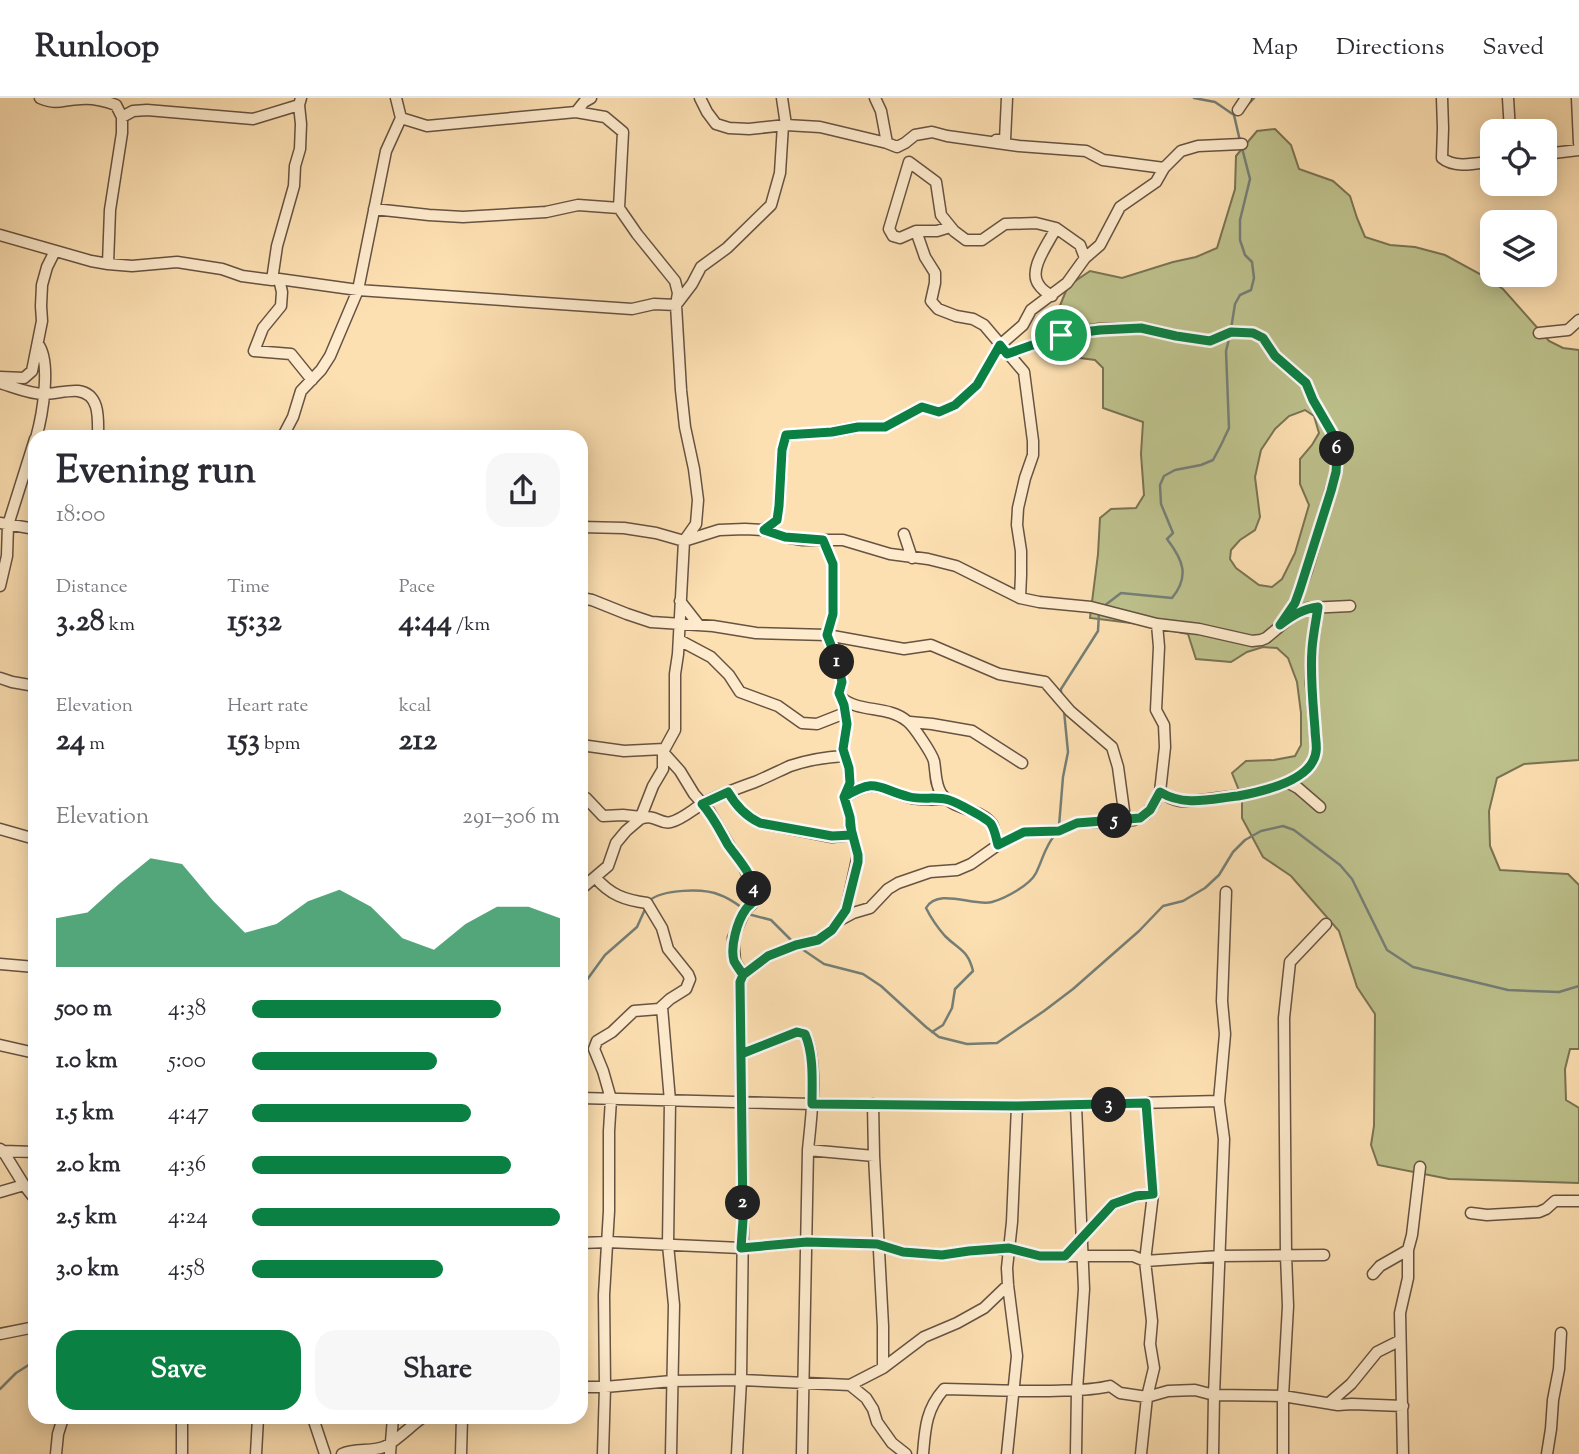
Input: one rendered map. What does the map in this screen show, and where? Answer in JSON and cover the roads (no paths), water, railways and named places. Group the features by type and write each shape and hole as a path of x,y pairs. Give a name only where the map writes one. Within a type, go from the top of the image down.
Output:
{"street":[{"path":"40,98 54,104 80,99 104,101 116,105 122,117 110,211 108,264"},
{"path":"286,430 301,391 330,356 358,290 386,151 401,118 397,98"},
{"path":"576,112 583,102 591,98"},
{"path":"700,98 716,124 729,128 784,125 820,127 897,147 915,135 932,132 1018,146 1086,151 1103,160 1164,167"},
{"path":"676,305 692,285 701,267 727,248 771,205 780,173 784,125 782,98"},
{"path":"875,98 881,111 887,143"},
{"path":"915,135 1004,140 1007,98"},
{"path":"1238,110 1246,98"},
{"path":"1441,98 1442,158 1452,164 1480,161"},
{"path":"1508,98 1509,119"},
{"path":"1577,98 1579,143"},
{"path":"122,117 134,111 147,110 253,118 300,102 300,149 295,166 294,186 277,246 275,279 282,292 281,306 263,328 254,351 291,354 312,380"},
{"path":"401,118 427,126 576,112 605,117 623,132 619,208 675,281 678,293 676,305 681,390 698,500 696,524 684,541 675,674 675,730 663,750 663,769 640,818 620,837 608,866 589,879 629,900 647,903 662,928 668,949 690,979 686,989 662,1007 653,1011 634,1011 612,1032 594,1044 611,1099 608,1131 608,1242 604,1295 603,1454"},
{"path":"764,530 777,520 782,450 786,435 858,427 885,427 922,407 939,412 955,405 977,385 1000,345 1023,325 1031,310 1067,283 1085,258 1100,245 1120,207 1156,182 1164,167 1181,151 1198,146 1242,144"},
{"path":"1557,153 1579,150"},
{"path":"950,227 893,236 889,229 909,162 936,182 941,215 950,227 966,240 982,240 1005,225 1036,223 1056,228 1080,245 1085,258"},
{"path":"374,209 463,217 546,212 578,205 619,208"},
{"path":"1052,296 1039,287 1035,271 1036,264 1056,228"},
{"path":"916,231 934,273 932,301 938,309 984,325 1024,372 1033,455 1018,508 1020,598"},
{"path":"0,234 108,264 132,266 177,262 222,269 242,276 358,290 632,309 654,304 676,305"},
{"path":"0,377 24,378 32,371 43,321 42,285 55,251"},
{"path":"1539,333 1568,330 1579,320"},
{"path":"1007,354 1061,335 1100,330 1141,328 1210,341 1231,332 1253,333 1263,338 1275,356 1306,383 1338,443 1336,472 1307,570 1295,603 1280,625"},
{"path":"37,430 44,394 45,357 38,344"},
{"path":"0,383 35,393 77,391 89,395 97,406 98,430"},
{"path":"0,586 7,556 4,524 28,457"},
{"path":"4,524 28,528"},
{"path":"588,527 624,528 684,541 719,530 745,529 764,530 785,537 843,540 890,554 956,566 1020,598 1091,607 1157,624 1199,629 1252,641 1266,638 1296,613 1308,608 1350,606"},
{"path":"904,534 912,558"},
{"path":"737,1454 741,1380 743,1220 740,982 743,975 768,956 818,940 832,930 846,910 858,862 844,797 850,783 849,768 844,756 847,724 839,693 842,682 827,635 833,614 833,564 823,540"},
{"path":"588,599 651,622 698,624 756,633 827,635 904,649 931,645 999,674 1045,682 1070,711 1112,747 1118,767 1124,811 1118,820"},
{"path":"680,601 698,624"},
{"path":"1160,792 1176,800 1195,801 1259,792 1287,782 1311,765 1316,755 1311,682 1312,648 1318,607"},
{"path":"837,921 870,908 888,889 898,883 930,872 957,870 1024,832 1059,831 1077,823 1134,820 1146,814 1160,792 1165,747 1164,725 1158,715 1156,703 1157,624"},
{"path":"678,640 711,657 729,675 740,692 778,706 802,723 817,724 845,713"},
{"path":"0,678 28,684"},
{"path":"839,693 848,703 889,711 910,722 931,753 941,793 947,799 987,820 993,826 998,845"},
{"path":"910,722 972,732 1022,763"},
{"path":"588,746 624,751 663,750"},
{"path":"663,750 709,811 750,877 755,895 733,938 734,961 743,975"},
{"path":"588,800 603,816 649,816 670,823 702,804 790,766 844,756"},
{"path":"1287,782 1320,807"},
{"path":"844,797 859,788 871,785 922,800 947,799"},
{"path":"728,792 742,812 760,823 832,836 852,835"},
{"path":"0,828 28,837"},
{"path":"1213,1454 1224,1139 1219,1101 1225,1034 1222,1001 1226,892"},
{"path":"1283,1454 1288,1306 1284,1018 1290,962 1326,924"},
{"path":"0,964 28,966"},
{"path":"662,1007 670,1101 668,1245 674,1304 671,1454"},
{"path":"741,1054 797,1032 805,1034 809,1043 812,1104 808,1150 802,1454"},
{"path":"0,1045 28,1051"},
{"path":"588,1098 1017,1106 1219,1101"},
{"path":"1141,1454 1147,1397 1154,1368 1145,1261 1153,1194 1146,1103"},
{"path":"873,1104 883,1368"},
{"path":"1007,1454 1017,1356 1007,1268 1012,1222 1017,1106"},
{"path":"1076,1106 1084,1257 1076,1454"},
{"path":"1,1150 28,1152"},
{"path":"1,1150 28,1190"},
{"path":"808,1150 874,1156"},
{"path":"1403,1454 1400,1313 1408,1278 1408,1251 1420,1167"},
{"path":"0,1192 24,1185"},
{"path":"1065,1256 1098,1217 1113,1204 1136,1196 1153,1194"},
{"path":"1471,1213 1487,1215 1539,1212 1555,1201 1579,1201"},
{"path":"588,1243 741,1248 807,1242 877,1244 903,1252 942,1255 1009,1248 1040,1256 1133,1256 1145,1261 1220,1256 1324,1255"},
{"path":"1373,1274 1380,1266 1408,1251"},
{"path":"588,1387 672,1381 741,1380 850,1385 883,1368 924,1337 984,1308 1008,1285"},
{"path":"0,1334 28,1328"},
{"path":"1547,1454 1559,1369 1561,1332"},
{"path":"1329,1403 1351,1384 1377,1352 1399,1341"},
{"path":"850,1385 866,1398 877,1422 892,1443 906,1454"},
{"path":"923,1454 926,1423 933,1401 944,1389 1096,1390 1110,1387 1120,1393 1147,1397 1168,1391 1195,1390 1214,1395 1283,1396 1345,1405 1403,1406"},
{"path":"56,1454 61,1424"},
{"path":"182,1424 182,1454"},
{"path":"256,1454 258,1424"},
{"path":"315,1424 325,1454"},
{"path":"389,1449 392,1424"},
{"path":"342,1454 349,1450 389,1449 416,1424"},
{"path":"461,1454 462,1424"},
{"path":"889,1454 892,1443"}],"waterway":[{"path":"1194,98 1215,102 1234,115 1240,141"},
{"path":"1245,107 1254,98"},
{"path":"1231,329 1235,304 1240,295 1251,290 1254,278 1252,262 1245,255 1240,240 1240,220 1250,179 1242,148"},
{"path":"1104,606 1121,593 1172,598 1178,590 1183,575 1182,568 1167,539 1173,533 1161,504 1160,485 1164,476 1175,470 1213,460 1229,428 1226,351 1230,335"},
{"path":"1061,694 1061,689 1098,631 1099,613"},
{"path":"1059,826 1068,752 1064,711"},
{"path":"799,947 824,964 863,974 881,986 939,1037 967,1044 997,1043 1073,989 1139,931 1163,906 1183,901 1205,888 1219,875 1233,852 1245,840 1261,831 1283,826 1294,830 1340,865 1352,879 1387,950 1413,967 1508,990 1559,992 1579,986"},
{"path":"932,1032 943,1025 952,1008 955,989 973,971 966,954 945,936 926,908 939,899 984,903 1010,894 1033,878 1055,835"},
{"path":"649,901 673,892 704,891 723,896 744,909"},
{"path":"588,978 605,955 637,927 646,907"},
{"path":"748,914 771,920 794,943"},
{"path":"0,1389 28,1365"}]}
